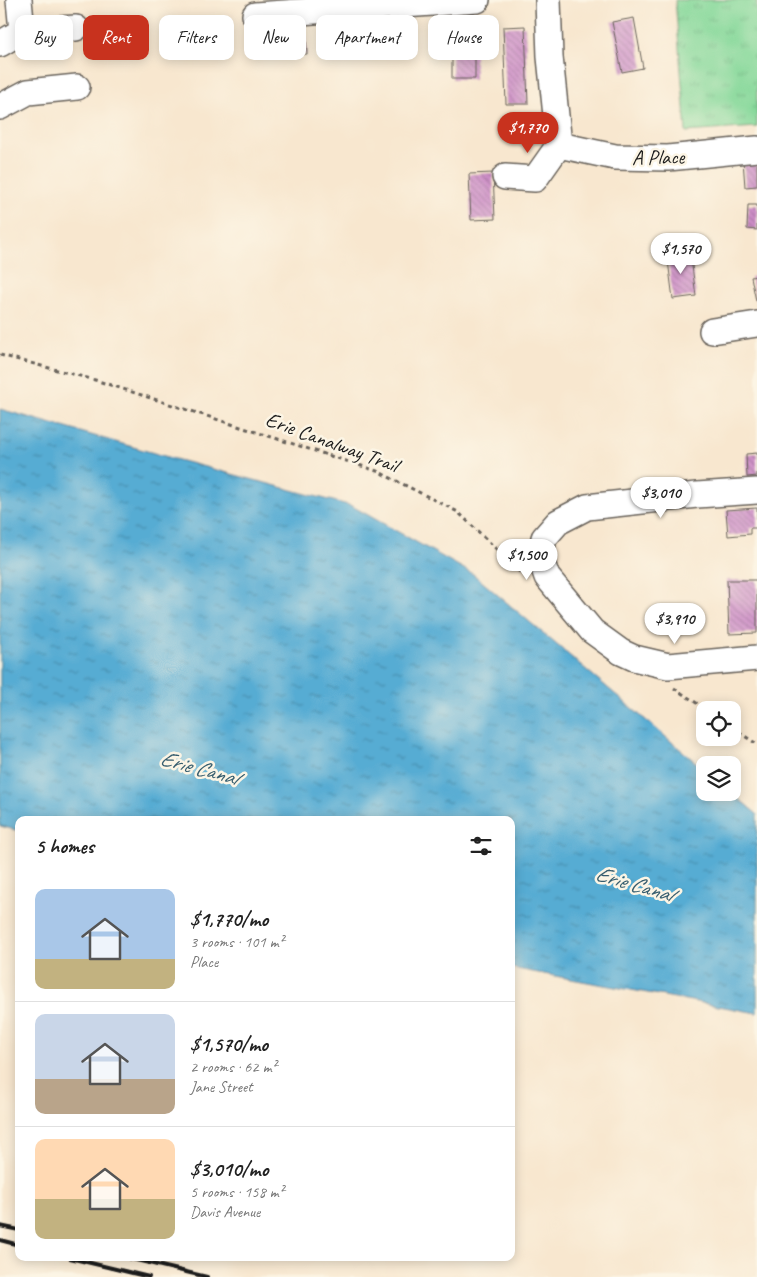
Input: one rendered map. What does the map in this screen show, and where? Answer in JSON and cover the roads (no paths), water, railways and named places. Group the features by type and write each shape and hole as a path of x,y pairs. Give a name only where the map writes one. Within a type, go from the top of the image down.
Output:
{"street":[{"path":"19,0 20,15"},
{"path":"255,15 477,0"},
{"path":"505,177 535,179 559,145 550,57 548,0"},
{"path":"0,44 15,35"},
{"path":"0,107 28,92 77,87"},
{"name":"A Place","path":"559,145 614,157 668,158 757,149"},
{"path":"712,331 757,324"},
{"path":"757,491 697,495 587,508 558,522 544,538 540,557 547,577 592,631 621,652 634,658 668,666 757,658"}],"water":[{"name":"Erie Canal","path":"0,409 175,459 352,506 473,574 696,762 696,801 741,801 757,814 757,1013 515,969 515,816 15,816 15,830 0,826"}],"railway":[{"path":"0,1226 15,1229"},
{"path":"0,1240 15,1244"},
{"path":"82,1261 149,1277"},
{"path":"140,1261 207,1277"}]}
